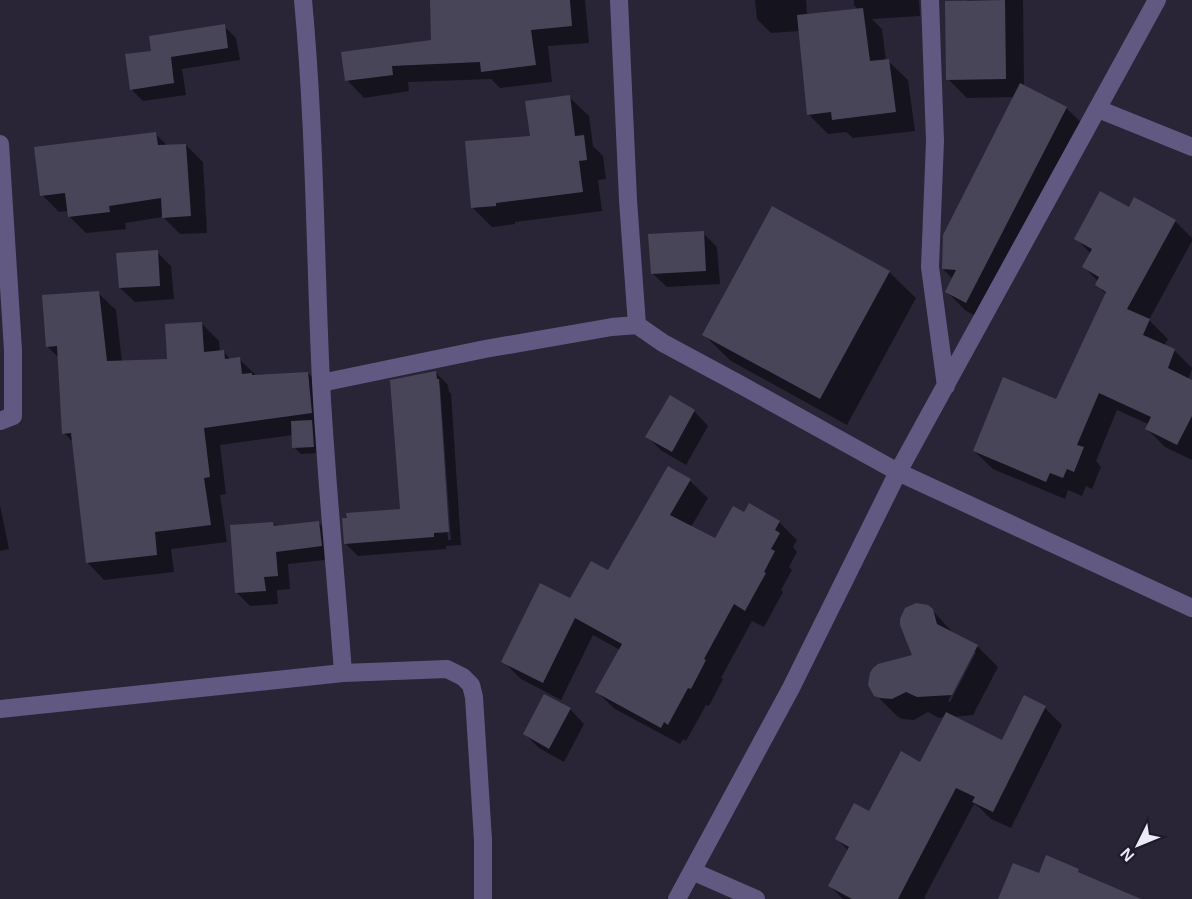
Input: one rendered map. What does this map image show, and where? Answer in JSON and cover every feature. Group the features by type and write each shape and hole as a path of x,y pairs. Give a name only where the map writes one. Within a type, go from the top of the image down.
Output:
{"street":[{"path":"303,0 314,158 321,383 343,673"},
{"path":"619,0 636,325"},
{"path":"930,0 935,141 930,267 946,386"},
{"path":"677,899 791,688 898,471 1157,0"},
{"path":"1098,109 1192,147"},
{"path":"0,144 13,350 13,416 0,421"},
{"path":"321,383 485,349 636,325 663,343 898,471 1192,608"},
{"path":"0,709 343,673 447,669 463,677 471,685 474,697 483,840 483,899"},
{"path":"692,871 756,899"}],"building":[{"path":"430,0 570,0 572,26 531,30 536,65 481,72 480,62 392,66 393,75 345,81 341,52 431,40"},
{"path":"1005,0 1006,79 946,80 945,1"},
{"path":"863,8 870,61 889,59 896,112 832,120 831,112 807,115 797,15"},
{"path":"225,24 228,48 171,57 174,83 130,90 125,54 151,51 149,36"},
{"path":"1020,83 1067,107 966,303 945,292 956,270 942,269 943,235"},
{"path":"570,95 575,136 584,135 587,160 579,161 583,192 471,208 465,141 530,136 525,101"},
{"path":"156,132 158,145 186,144 191,216 162,218 161,198 109,206 110,212 68,217 65,193 40,196 34,147"},
{"path":"1100,191 1129,207 1134,197 1176,220 1127,309 1150,319 1143,335 1175,349 1168,368 1192,380 1192,416 1177,445 1145,429 1151,417 1099,393 1077,445 1084,447 1074,472 1067,469 1063,478 1050,473 1046,482 973,451 1003,377 1056,399 1106,292 1095,285 1099,277 1082,267 1092,249 1074,239"},
{"path":"772,206 890,271 820,399 702,335"},
{"path":"704,231 706,271 651,274 648,234"},
{"path":"158,250 160,286 119,288 116,253"},
{"path":"99,291 107,361 167,359 165,324 202,322 204,352 224,350 225,359 240,357 242,374 308,372 312,413 204,428 210,477 204,478 211,525 155,532 157,555 86,563 71,433 62,434 57,346 46,347 42,295"},
{"path":"436,371 437,379 439,379 449,532 434,533 434,537 344,544 342,518 347,518 346,513 400,509 390,380"},
{"path":"670,395 695,410 672,452 645,437"},
{"path":"312,420 314,447 292,448 291,421"},
{"path":"668,466 691,479 670,515 715,538 733,506 744,512 749,503 780,521 775,530 780,533 771,549 775,551 764,572 766,573 745,611 734,604 704,659 706,660 691,689 688,688 668,725 664,722 661,728 595,692 622,644 575,618 543,683 501,662 540,583 570,598 591,561 608,570"},
{"path":"319,521 322,546 276,552 278,576 264,577 266,591 235,593 230,525 273,522 274,526"},
{"path":"916,603 928,605 933,609 937,624 978,645 952,695 917,697 906,692 892,699 874,696 868,685 873,668 878,664 912,655 900,625 900,619 905,608"},
{"path":"544,694 571,708 549,749 523,734"},
{"path":"1024,695 1046,706 993,812 972,802 975,797 956,788 898,899 852,899 828,886 849,847 835,839 854,803 869,811 901,751 920,762 946,712 1002,740"},
{"path":"1046,855 1079,869 1078,872 1141,899 998,899 1013,863 1039,873"}]}
